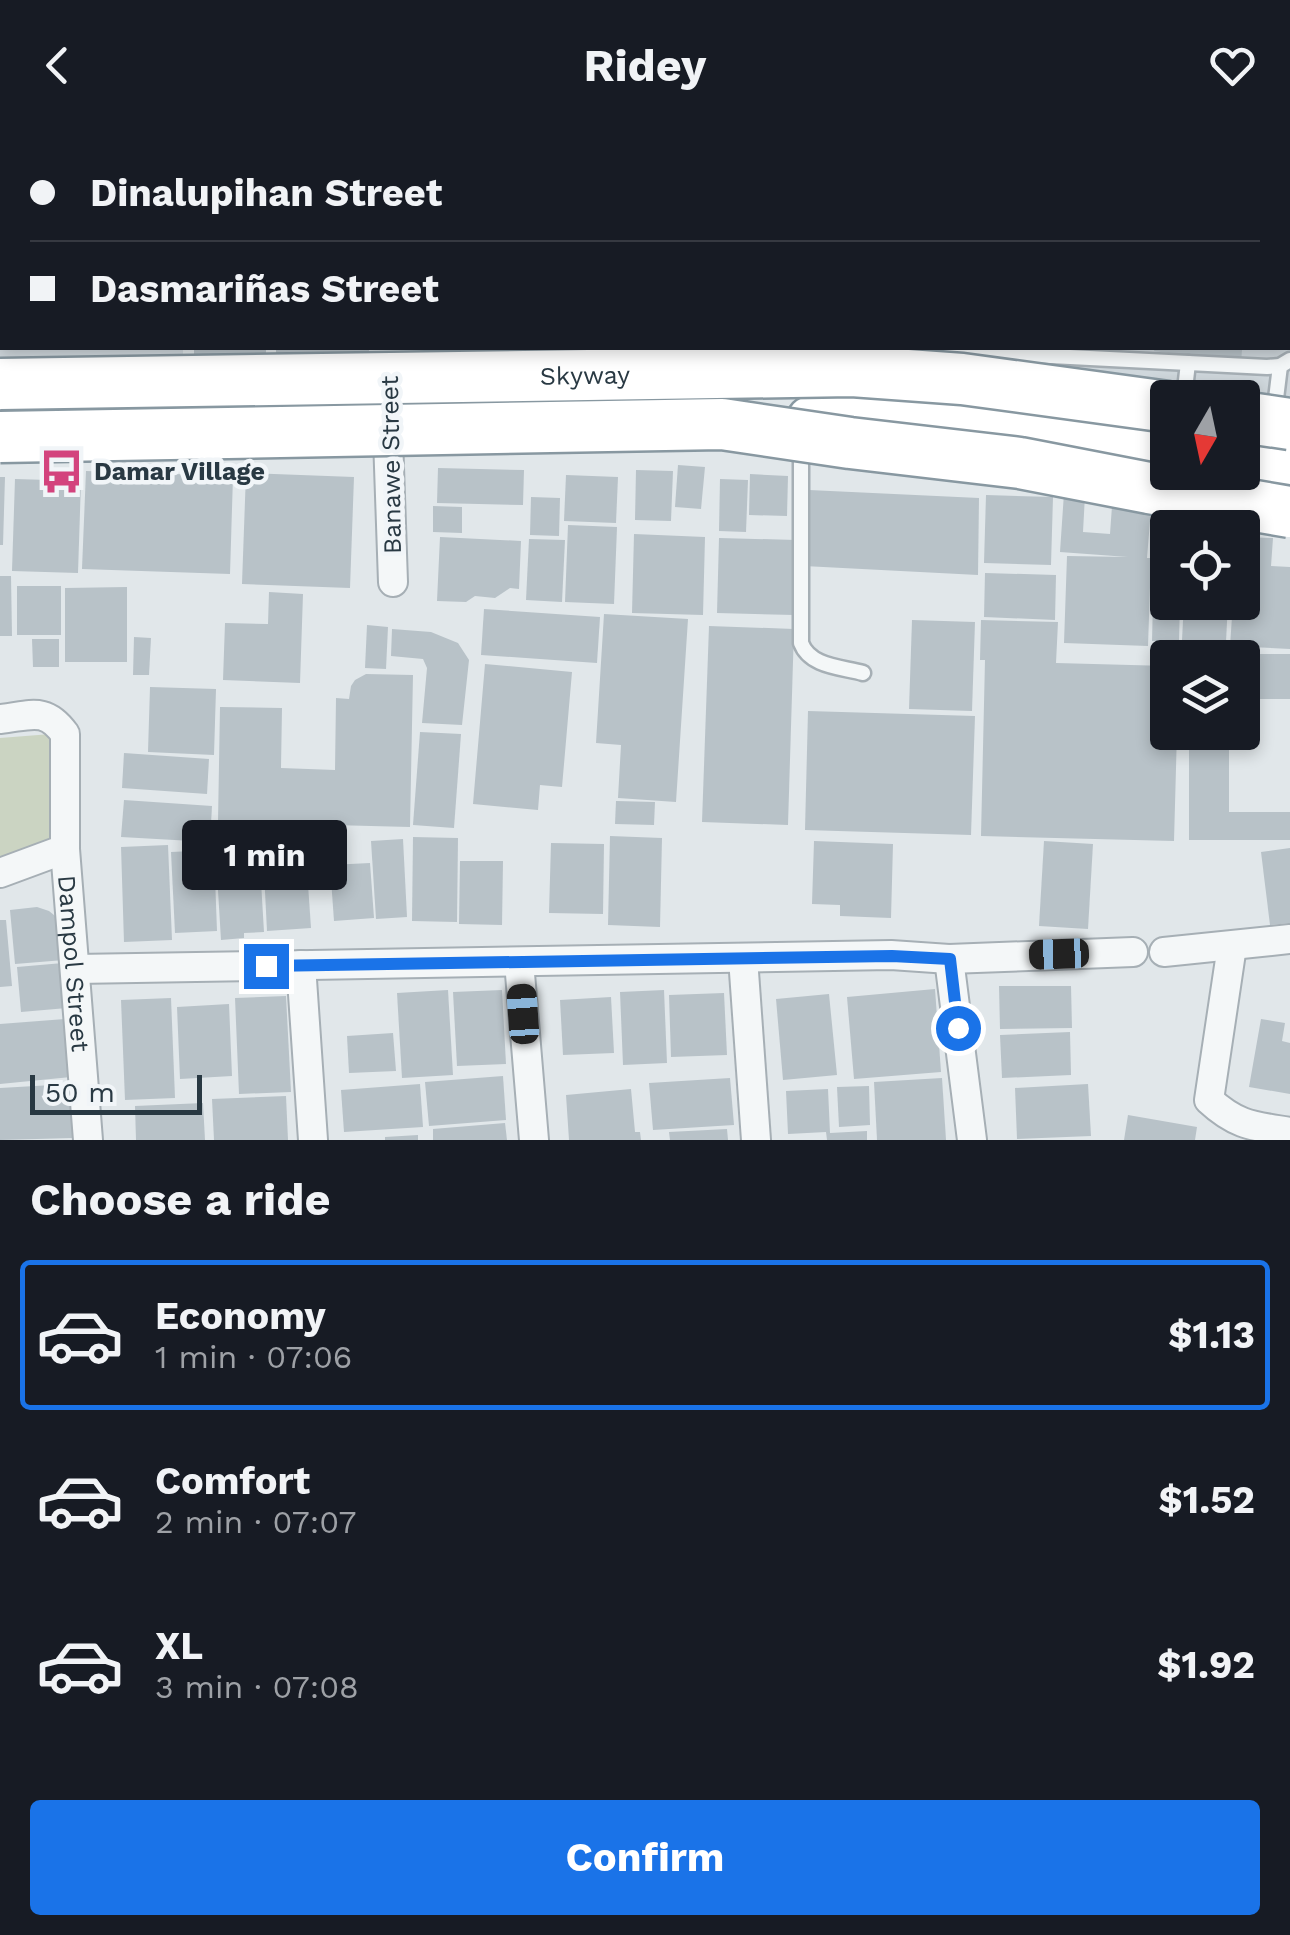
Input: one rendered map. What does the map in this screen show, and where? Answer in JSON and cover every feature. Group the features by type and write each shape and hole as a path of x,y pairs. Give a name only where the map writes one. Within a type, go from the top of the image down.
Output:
{"highway":[{"name":"Skyway","path":"0,384 852,371 962,379 1150,405"},
{"name":"Skyway","path":"0,437 851,420 961,425 1150,446"},
{"name":"Skyway","path":"722,424 1004,461 1274,466"}],"main road":[{"name":"Banawe Street","path":"388,438 390,350"}],"street":[{"name":"Banawe Street","path":"388,438 393,582"},
{"name":"Dampol Street","path":"0,719 44,714 65,734 65,849 88,1140"},
{"path":"0,873 65,849"},
{"path":"1164,952 1290,939"},
{"path":"1232,946 1209,1100 1226,1116 1244,1124 1290,1132"},
{"path":"76,969 892,956 950,959 1132,952"},
{"path":"743,958 756,1140"},
{"path":"950,959 972,1140"},
{"path":"519,962 534,1140"},
{"path":"301,966 314,1140"}],"lane":[{"path":"934,386 938,350"},
{"path":"956,350 1188,363 1285,363 1274,466"},
{"path":"798,379 804,353"},
{"path":"471,354 472,386"},
{"path":"1186,380 1188,363"},
{"path":"801,433 801,643 805,653 816,661 864,672"}],"shaded area":[{"path":"0,350 183,350 183,363 0,364"},
{"path":"922,350 1290,350 1290,402 1260,398 1260,380 1150,381 922,354"}],"green space":[{"path":"51,734 67,835 0,865 0,738"}],"building":[{"path":"194,350 266,350 266,362 194,360"},
{"path":"276,350 369,350 369,352 276,360"},
{"path":"1154,350 1242,350 1241,363"},
{"path":"678,465 705,467 701,509 675,507"},
{"path":"438,468 524,470 523,505 437,503"},
{"path":"636,470 673,471 671,521 635,520"},
{"path":"86,471 233,476 230,574 82,569"},
{"path":"246,473 354,477 350,588 242,584"},
{"path":"750,474 788,476 787,516 749,515"},
{"path":"566,475 618,477 616,523 564,521"},
{"path":"0,477 5,477 3,545 0,545"},
{"path":"15,479 81,481 78,573 12,571"},
{"path":"720,479 748,480 746,532 719,531"},
{"path":"809,490 979,498 978,575 804,566"},
{"path":"1064,493 1085,495 1083,532 1110,534 1112,506 1151,509 1148,646 1064,643 1067,556 1128,557 1060,552"},
{"path":"986,495 1053,497 1051,565 984,563"},
{"path":"531,497 560,498 559,536 530,535"},
{"path":"433,506 462,507 462,533 433,532"},
{"path":"568,525 617,527 614,604 565,602"},
{"path":"634,534 705,537 703,615 632,613"},
{"path":"440,537 521,541 519,589 510,588 495,598 475,596 466,602 437,601"},
{"path":"719,538 796,540 794,615 717,613"},
{"path":"1260,538 1273,538 1271,566 1290,567 1290,649 1260,648 1260,640 1230,640 1232,620 1260,620"},
{"path":"529,539 565,540 562,602 526,600"},
{"path":"985,573 1056,575 1055,620 984,617"},
{"path":"0,576 11,576 12,636 0,636"},
{"path":"17,586 61,586 61,635 17,635"},
{"path":"127,587 127,662 65,662 65,588"},
{"path":"269,592 303,594 300,683 223,680 225,623 268,624"},
{"path":"484,609 600,617 597,663 481,655"},
{"path":"604,614 688,619 676,802 618,798 621,745 596,743"},
{"path":"912,620 975,622 972,711 909,709"},
{"path":"981,620 1058,622 1056,663 1150,666 1150,750 1177,750 1174,841 981,836 985,660 980,660"},
{"path":"1153,620 1180,620 1179,640 1152,640"},
{"path":"1183,620 1227,620 1226,640 1182,640"},
{"path":"367,625 388,627 386,669 365,668"},
{"path":"709,626 794,629 788,825 702,822"},
{"path":"392,629 431,632 458,643 469,660 462,725 422,723 427,668 423,659 391,656"},
{"path":"134,637 151,638 149,675 133,675"},
{"path":"32,639 59,639 59,667 33,667"},
{"path":"1260,654 1290,654 1290,699 1260,699"},
{"path":"485,664 572,672 562,787 540,785 538,810 473,804"},
{"path":"366,674 413,675 410,827 218,822 220,707 282,708 281,768 335,770 336,698 349,699 355,680"},
{"path":"150,687 216,689 214,755 148,752"},
{"path":"808,711 975,716 971,835 805,830"},
{"path":"420,732 461,734 454,828 413,825"},
{"path":"1189,750 1229,750 1229,812 1290,812 1290,840 1189,840"},
{"path":"124,753 209,759 207,794 122,788"},
{"path":"124,800 212,806 210,842 121,837"},
{"path":"616,801 655,802 654,825 615,824"},
{"path":"610,836 662,838 660,927 608,925"},
{"path":"413,837 458,838 457,922 412,921"},
{"path":"403,839 407,917 376,919 371,841"},
{"path":"814,841 893,844 891,918 840,916 840,905 812,904"},
{"path":"1044,841 1093,844 1088,929 1039,926"},
{"path":"551,843 604,844 603,914 549,913"},
{"path":"168,845 172,940 124,942 121,847"},
{"path":"259,848 264,932 221,940 217,874 224,873 223,850"},
{"path":"1290,848 1290,923 1270,925 1261,852"},
{"path":"214,850 217,931 175,933 171,852"},
{"path":"460,861 503,861 502,925 459,924"},
{"path":"370,863 374,918 334,921 330,865"},
{"path":"307,870 311,928 267,931 264,872"},
{"path":"37,907 60,920 64,960 15,964 10,910"},
{"path":"0,920 6,920 12,986 0,987"},
{"path":"63,963 67,1008 21,1012 17,967"},
{"path":"999,986 1071,986 1072,1028 1000,1029"},
{"path":"935,989 941,1072 854,1079 847,997"},
{"path":"448,990 453,1075 402,1078 397,993"},
{"path":"502,990 506,1064 457,1066 453,992"},
{"path":"664,990 667,1063 623,1065 620,992"},
{"path":"724,993 727,1055 671,1057 669,995"},
{"path":"829,994 837,1075 783,1080 776,999"},
{"path":"286,996 291,1092 239,1094 235,998"},
{"path":"611,997 614,1053 563,1055 560,1000"},
{"path":"171,998 175,1098 125,1100 121,1000"},
{"path":"229,1004 232,1076 180,1079 177,1007"},
{"path":"65,1019 71,1077 0,1084 0,1024"},
{"path":"1261,1019 1285,1023 1282,1041 1290,1043 1290,1094 1249,1087"},
{"path":"1070,1032 1071,1075 1002,1078 1000,1035"},
{"path":"393,1033 396,1071 349,1073 347,1036"},
{"path":"503,1076 506,1120 429,1126 425,1082"},
{"path":"730,1078 734,1125 653,1130 649,1083"},
{"path":"942,1078 946,1140 877,1140 874,1082"},
{"path":"70,1084 73,1138 0,1140 0,1088"},
{"path":"420,1084 423,1127 344,1132 341,1090"},
{"path":"1088,1084 1091,1136 1017,1139 1015,1088"},
{"path":"869,1086 870,1125 839,1127 837,1087"},
{"path":"631,1089 635,1132 640,1132 641,1140 569,1140 566,1095"},
{"path":"828,1089 830,1133 867,1131 867,1140 827,1140 826,1132 788,1134 786,1091"},
{"path":"286,1096 288,1140 214,1140 212,1099"},
{"path":"203,1103 205,1140 136,1140 135,1106"},
{"path":"1128,1115 1197,1127 1195,1140 1124,1140"},
{"path":"505,1123 507,1140 433,1140 433,1129"},
{"path":"727,1129 728,1140 670,1140 669,1132"},
{"path":"418,1135 418,1140 385,1140 385,1137"}],"place":[{"name":"Damar Village","path":"61,471"}],"route":[{"path":"266,966 892,956 950,959 958,1028"}]}
